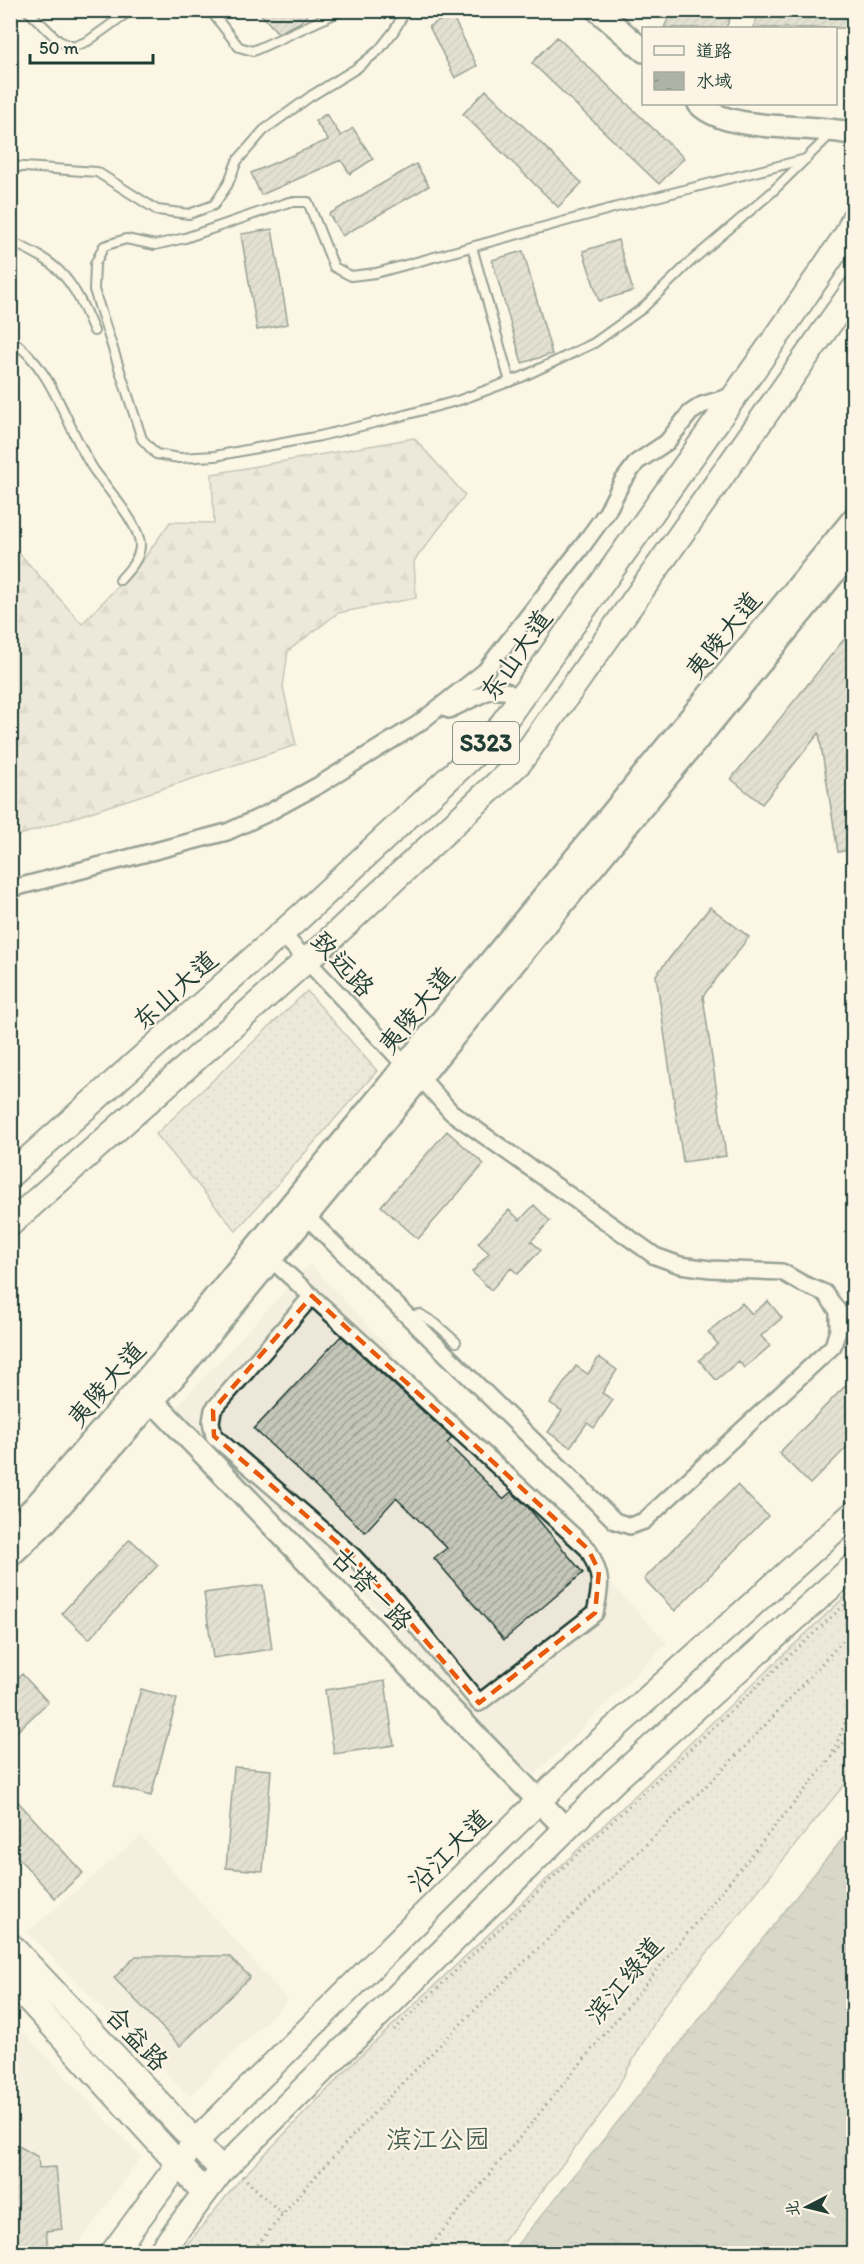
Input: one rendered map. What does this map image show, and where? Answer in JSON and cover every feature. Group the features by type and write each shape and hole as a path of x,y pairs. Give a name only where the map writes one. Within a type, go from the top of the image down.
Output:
{"main road":[{"path":"597,10 642,49"},
{"path":"700,105 722,117 741,122 845,131"},
{"name":"东山大道","path":"10,1175 282,934 493,737 847,234 854,218"},
{"path":"10,1224 306,960 520,762 854,289"},
{"name":"夷陵大道","path":"10,1530 146,1394 271,1259 306,1217 413,1072 854,518"},
{"name":"夷陵大道","path":"10,1556 48,1521 146,1394 413,1072 854,549"},
{"name":"古塔一路","path":"146,1394 566,1829"},
{"name":"沿江大道","path":"112,2253 195,2142 596,1746 854,1513"},
{"path":"159,2253 204,2192 232,2172 615,1780 854,1566"},
{"name":"合益路","path":"10,1945 195,2142 232,2172"},
{"name":"合益路","path":"10,1979 204,2192"}],"street":[{"path":"10,889 227,832 319,785 418,724 485,671 581,548 607,512 621,482 637,462 667,442 690,412 702,405 735,395"},
{"path":"440,707 445,711 454,710 468,699 489,691 506,691 520,699"},
{"name":"致远路","path":"282,934 451,1112 655,1256 680,1266 782,1272 825,1293 838,1311 838,1330 833,1346 644,1521 630,1526 615,1521 306,1217"},
{"path":"271,1259 312,1296 588,1549 599,1571 600,1591 595,1613 480,1703 398,1602 353,1556 214,1436 211,1422 213,1410 312,1296"}],"lane":[{"path":"27,10 59,41 73,47 88,41 131,10"},
{"path":"210,10 239,47 253,51 343,10"},
{"path":"10,166 97,172 158,210 189,214 214,205 228,184 237,161 264,130 311,96 357,68 379,50 394,31 406,10"},
{"path":"806,159 376,273 351,276 334,267 308,202 289,202 185,238 155,245 126,239 104,246 95,264 94,290 142,439 156,454 178,458 215,456 320,436 460,400 510,382 594,343 643,308 689,263 772,192 806,159 845,131"},
{"path":"10,242 33,250 55,266 78,293 94,331"},
{"path":"472,247 510,382"},
{"path":"10,339 24,348 42,371 80,448 133,526 140,544 136,561 120,580"},
{"path":"408,1316 420,1314 436,1324 456,1342"}],"path":[{"path":"390,2034 571,1860 854,1596"},
{"path":"250,2253 372,2113 532,1953 707,1786 854,1629"},
{"path":"831,1757 854,1701"},
{"name":"滨江绿道","path":"424,2253 854,1730"},
{"path":"232,2172 282,2214"}],"highlighted area":[{"path":"312,1296 588,1549 599,1571 595,1613 479,1703 353,1556 214,1436 213,1410"}],"shaded area":[{"path":"310,1264 667,1643 524,1786 347,1573 173,1411"},
{"path":"141,1836 288,2000 189,2096 27,1932"},
{"path":"10,2018 141,2157 72,2253 11,2253"}],"green space":[{"path":"414,438 465,495 414,561 416,598 338,613 288,651 283,687 296,745 11,838 10,543 82,624 143,560 170,522 214,523 212,474"},
{"path":"307,991 377,1071 236,1231 156,1134"},
{"name":"滨江公园","path":"853,1589 853,1774 664,2006 606,2107 495,2253 180,2253 238,2182 357,2059"}],"water":[{"path":"853,1826 853,2253 510,2253 597,2147"}],"building":[{"path":"257,10 313,10 299,23 278,33"},
{"path":"672,10 733,10 726,27 664,27"},
{"path":"760,10 854,10 854,28 753,27"},
{"path":"452,15 477,66 455,78 429,26"},
{"path":"557,37 684,158 659,184 532,63"},
{"path":"486,90 582,183 558,207 463,114"},
{"path":"326,114 341,136 353,128 373,159 350,174 341,160 261,195 251,173 328,140 315,121"},
{"path":"416,164 429,186 342,236 329,214"},
{"path":"272,229 288,324 257,330 241,234"},
{"path":"618,240 633,291 599,301 583,251"},
{"path":"523,251 552,354 522,363 492,260"},
{"path":"854,627 854,849 838,852 819,733 762,804 731,779"},
{"path":"710,907 749,937 703,996 726,1156 683,1162 656,975"},
{"path":"447,1131 484,1164 418,1239 381,1206"},
{"path":"534,1205 550,1221 531,1241 541,1250 518,1274 511,1268 491,1290 472,1272 489,1253 478,1243 509,1210 520,1220"},
{"path":"768,1301 782,1318 761,1336 770,1346 744,1368 739,1361 716,1380 699,1360 718,1344 708,1332 742,1303 752,1314"},
{"path":"341,1336 452,1438 447,1443 503,1499 511,1492 526,1505 583,1573 504,1640 434,1558 447,1548 396,1498 365,1532 254,1429"},
{"path":"599,1357 617,1370 602,1393 613,1400 594,1428 587,1423 570,1447 548,1432 562,1411 550,1403 576,1366 588,1374"},
{"path":"854,1377 854,1440 810,1484 779,1453"},
{"path":"737,1485 768,1516 675,1611 644,1579"},
{"path":"130,1539 158,1565 89,1639 62,1613"},
{"path":"263,1585 272,1649 213,1658 204,1593"},
{"path":"22,1674 48,1702 10,1738 10,1686"},
{"path":"385,1681 394,1745 334,1754 325,1690"},
{"path":"141,1689 177,1699 151,1796 114,1786"},
{"path":"234,1767 271,1770 263,1871 226,1868"},
{"path":"10,1793 83,1873 55,1898 10,1849"},
{"path":"136,1956 229,1956 250,1977 180,2046 114,1978"},
{"path":"10,2141 38,2157 39,2168 56,2167 62,2229 46,2231 49,2253 10,2253"}]}
